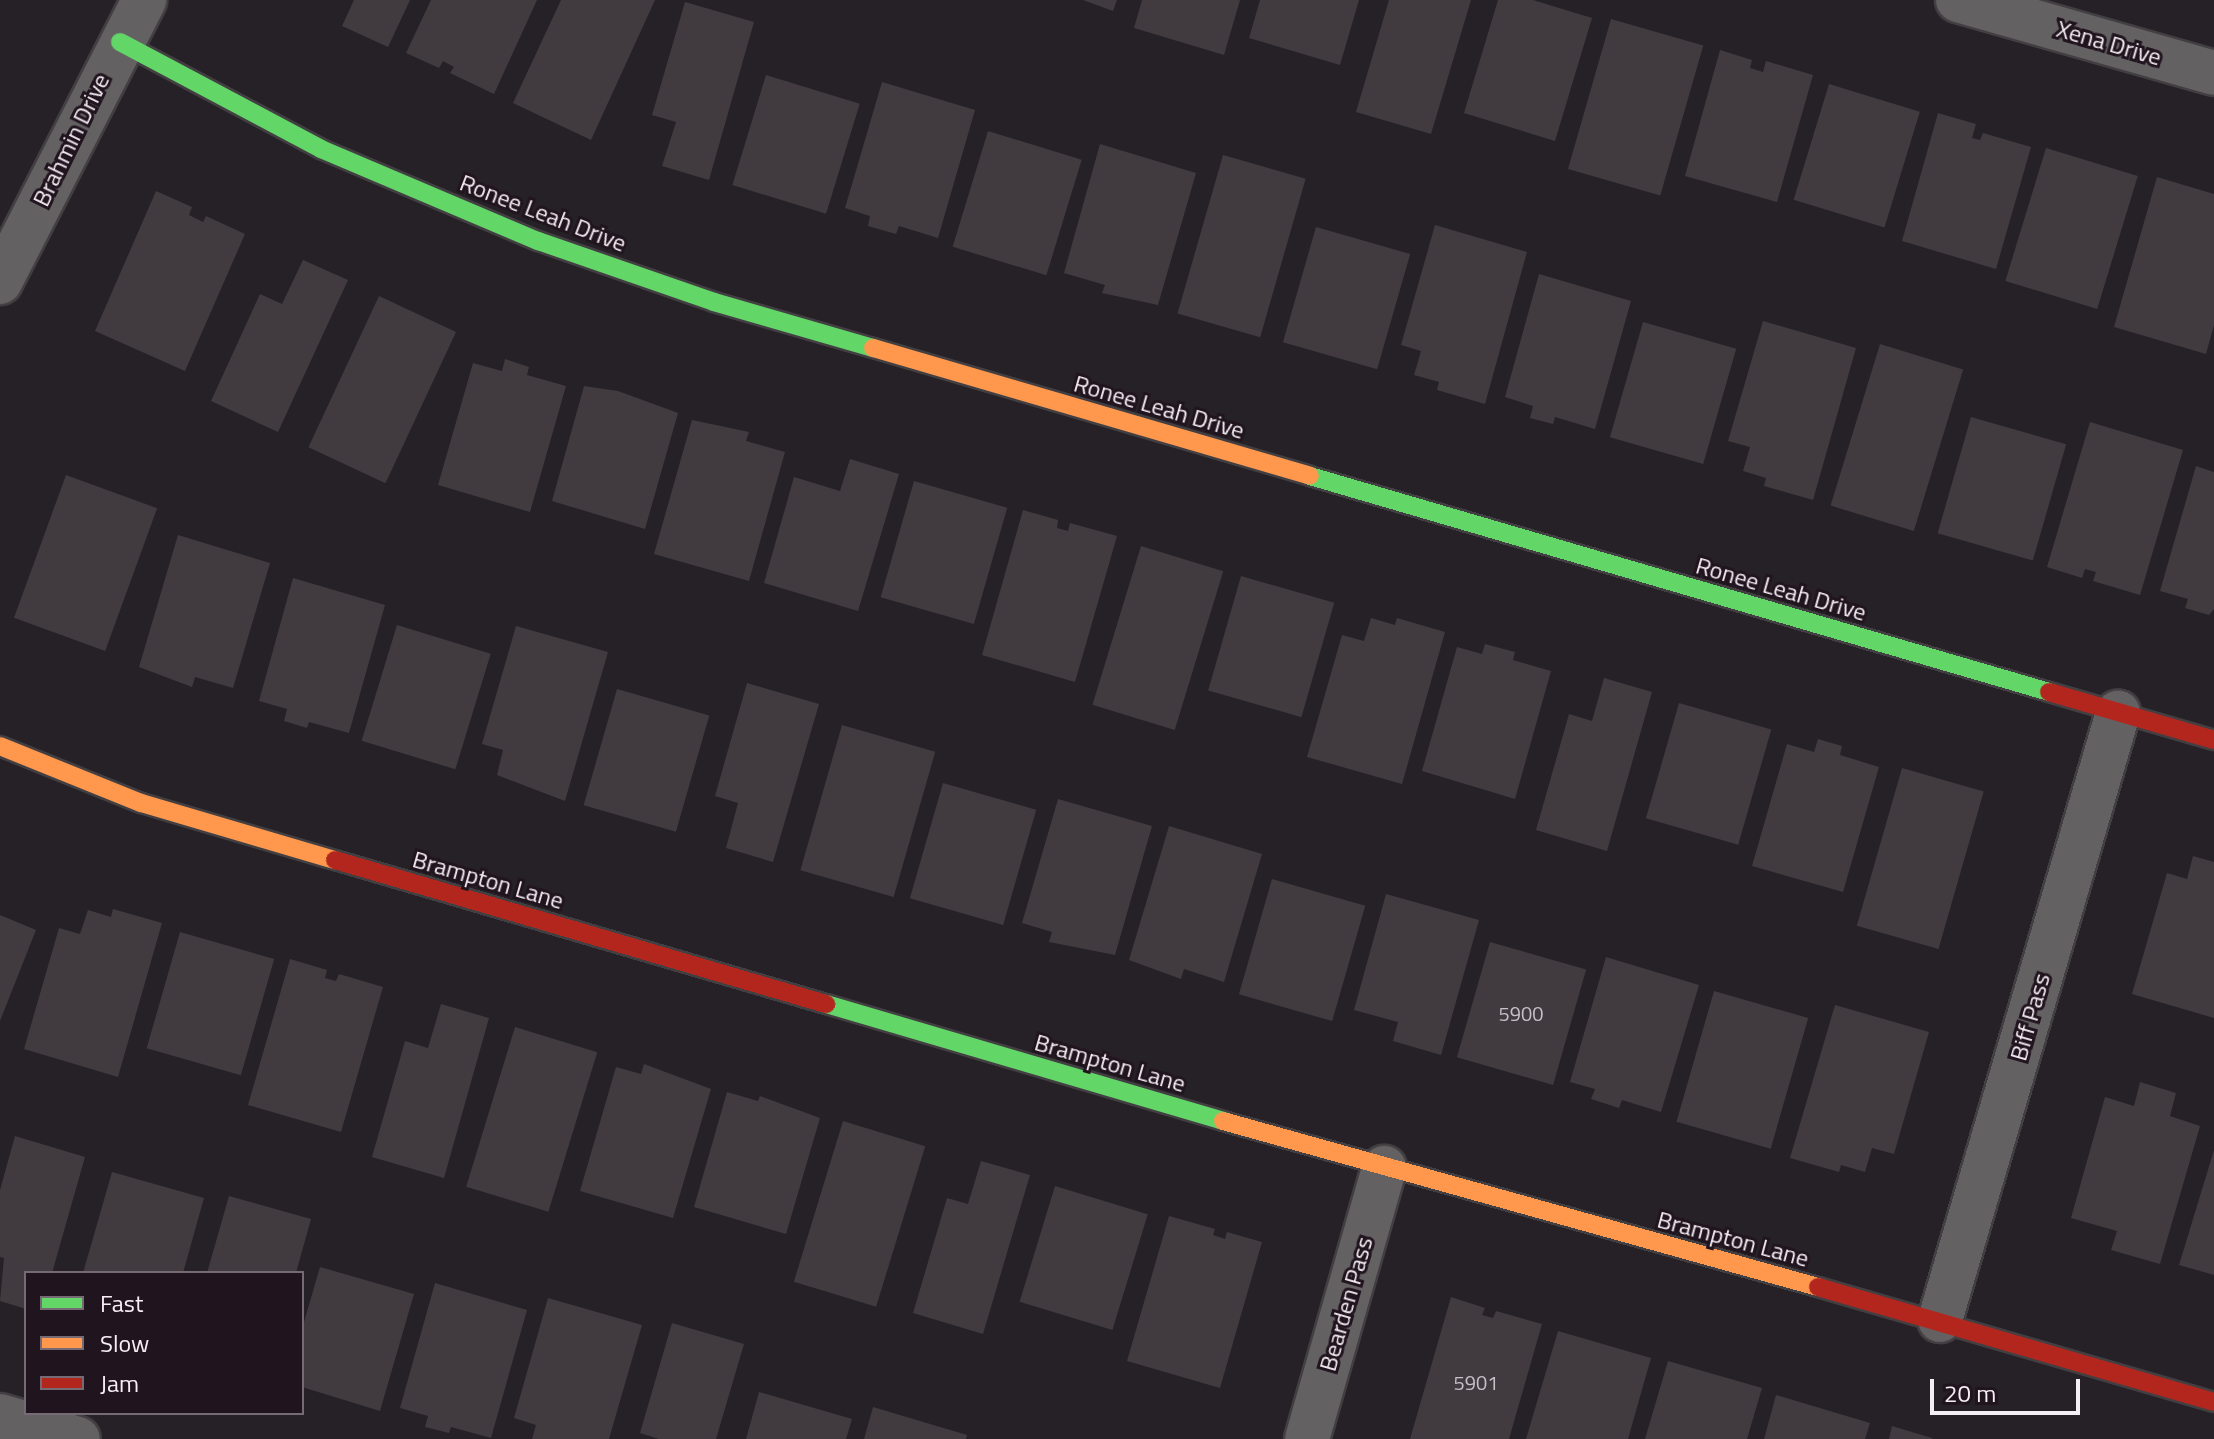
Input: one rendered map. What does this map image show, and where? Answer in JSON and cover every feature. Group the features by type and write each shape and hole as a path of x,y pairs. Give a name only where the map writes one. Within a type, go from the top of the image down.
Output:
{"street":[{"name":"Brahmin Drive","path":"0,282 144,0"},
{"name":"Xena Drive","path":"1958,0 2214,73"},
{"name":"Ronee Leah Drive","path":"120,42 321,149 538,241 714,302 2214,740"},
{"name":"Biff Pass","path":"1940,1320 2118,713"},
{"name":"Brampton Lane","path":"0,746 141,803 1384,1168 1940,1320 2214,1402"},
{"name":"Bearden Pass","path":"1307,1439 1384,1168"},
{"path":"0,1416 78,1439"}],"building":[{"path":"354,0 410,0 388,47 342,26"},
{"path":"431,0 537,0 494,94 450,73 454,67 443,61 439,68 406,53"},
{"path":"561,0 655,0 591,140 513,103"},
{"path":"1083,0 1117,0 1113,11"},
{"path":"1142,0 1240,0 1224,55 1134,28"},
{"path":"1260,0 1359,0 1340,65 1249,38"},
{"path":"1389,0 1471,0 1431,134 1356,112"},
{"path":"1498,0 1533,0 1592,18 1555,141 1464,113"},
{"path":"685,2 754,22 709,180 662,166 676,122 652,115"},
{"path":"1611,19 1703,45 1660,195 1568,169"},
{"path":"1720,50 1752,60 1750,68 1763,72 1766,61 1813,75 1777,202 1685,176"},
{"path":"766,75 860,104 826,214 732,185"},
{"path":"882,82 975,110 938,238 899,226 896,234 868,226 870,216 845,208"},
{"path":"1829,84 1920,112 1884,227 1794,200"},
{"path":"1938,113 1976,124 1972,138 1980,140 1983,133 2031,147 1996,269 1902,241"},
{"path":"988,131 1082,160 1046,275 953,247"},
{"path":"1100,144 1196,173 1158,305 1102,293 1105,285 1064,273"},
{"path":"2046,148 2138,176 2097,309 2005,281"},
{"path":"1223,155 1306,179 1260,337 1178,314"},
{"path":"2157,177 2214,194 2214,325 2206,354 2114,327"},
{"path":"156,191 192,207 189,215 203,222 206,216 245,234 185,371 95,331"},
{"path":"1435,225 1527,252 1485,404 1437,390 1439,382 1414,375 1421,351 1401,345"},
{"path":"1316,227 1410,254 1377,369 1283,342"},
{"path":"303,260 348,280 278,432 211,401 260,294 282,304"},
{"path":"1539,274 1631,301 1595,429 1555,417 1553,424 1530,418 1533,406 1505,397"},
{"path":"379,296 456,332 385,483 308,447"},
{"path":"1763,321 1856,348 1813,500 1764,486 1766,478 1743,471 1750,447 1728,441"},
{"path":"1643,322 1736,349 1703,464 1610,437"},
{"path":"1880,344 1963,369 1914,531 1831,506"},
{"path":"505,359 529,367 527,375 566,386 530,512 438,485 473,363 502,371"},
{"path":"584,386 618,391 678,413 645,529 552,501"},
{"path":"1971,417 2066,444 2033,561 1938,533"},
{"path":"692,420 749,432 746,441 785,452 749,581 654,554"},
{"path":"2090,422 2183,450 2140,595 2093,581 2096,572 2085,569 2082,578 2047,567"},
{"path":"850,459 899,474 858,611 764,583 794,477 840,491"},
{"path":"2196,466 2214,472 2214,609 2209,615 2185,608 2188,599 2160,591"},
{"path":"66,475 157,508 105,651 14,618"},
{"path":"914,481 1007,508 974,624 881,597"},
{"path":"1023,510 1058,520 1057,528 1068,531 1070,523 1117,536 1075,682 982,655"},
{"path":"178,535 270,563 233,688 195,677 192,687 139,667"},
{"path":"1141,546 1223,571 1175,730 1092,705"},
{"path":"1241,576 1334,603 1301,717 1208,690"},
{"path":"293,578 385,605 349,733 309,722 307,728 284,721 287,709 259,701"},
{"path":"1371,618 1395,625 1397,618 1445,632 1402,784 1307,757 1342,635 1364,641"},
{"path":"397,625 491,654 455,769 362,741"},
{"path":"516,626 608,652 565,801 497,775 503,750 482,744"},
{"path":"1485,644 1515,652 1513,660 1551,671 1515,799 1422,771 1457,647 1482,654"},
{"path":"1604,678 1652,692 1607,851 1536,830 1569,714 1592,721"},
{"path":"747,683 819,704 773,862 726,848 738,803 715,796"},
{"path":"617,689 709,715 676,832 584,805"},
{"path":"1679,703 1771,729 1738,845 1646,818"},
{"path":"842,725 935,752 894,897 800,870"},
{"path":"1818,739 1842,746 1840,755 1879,767 1843,892 1752,866 1787,744 1814,752"},
{"path":"1902,768 1984,791 1939,949 1857,926"},
{"path":"943,783 1036,810 1003,925 910,898"},
{"path":"1058,799 1152,826 1115,955 1049,942 1052,932 1022,923"},
{"path":"1169,826 1262,854 1224,982 1184,969 1181,979 1129,960"},
{"path":"2193,856 2214,862 2214,1018 2132,994 2167,873 2187,879"},
{"path":"1272,879 1365,906 1332,1021 1239,994"},
{"path":"1386,894 1479,920 1441,1055 1393,1041 1398,1022 1354,1010"},
{"path":"113,909 162,923 118,1077 24,1049 59,928 80,934 88,910 111,917"},
{"path":"0,915 36,930 0,1021"},
{"path":"180,932 274,959 241,1075 147,1048"},
{"path":"1490,942 1586,970 1553,1085 1457,1057"},
{"path":"1606,957 1699,985 1661,1112 1622,1100 1619,1108 1591,1099 1595,1089 1570,1082"},
{"path":"290,959 327,970 325,978 336,981 339,974 383,987 341,1132 248,1105"},
{"path":"1714,991 1808,1018 1771,1149 1677,1122"},
{"path":"441,1004 489,1018 444,1178 372,1157 405,1041 428,1048"},
{"path":"1835,1005 1929,1032 1894,1154 1872,1148 1865,1172 1841,1165 1839,1172 1790,1158"},
{"path":"515,1027 597,1052 548,1212 466,1187"},
{"path":"644,1064 711,1089 673,1218 580,1191 616,1067 641,1074"},
{"path":"2140,1082 2176,1093 2170,1116 2200,1126 2160,1264 2111,1250 2117,1231 2071,1218 2105,1097 2134,1106"},
{"path":"727,1092 758,1101 760,1096 820,1118 786,1234 694,1207"},
{"path":"843,1121 925,1146 876,1307 794,1282"},
{"path":"15,1136 85,1157 53,1271 24,1271 24,1308 0,1301 4,1258 0,1257 0,1190"},
{"path":"2214,1150 2214,1275 2179,1265"},
{"path":"981,1161 1030,1175 983,1334 913,1313 947,1198 968,1204"},
{"path":"112,1172 204,1198 184,1271 84,1271"},
{"path":"1055,1186 1148,1214 1112,1330 1020,1302"},
{"path":"229,1196 311,1219 297,1271 208,1271"},
{"path":"1169,1216 1215,1229 1213,1235 1225,1239 1227,1232 1262,1242 1220,1388 1127,1361"},
{"path":"320,1267 414,1294 380,1411 304,1388 304,1322"},
{"path":"435,1283 527,1310 491,1438 451,1427 449,1433 425,1427 428,1416 400,1408"},
{"path":"1451,1297 1485,1308 1482,1315 1493,1318 1496,1311 1542,1324 1509,1439 1410,1439"},
{"path":"548,1298 642,1325 609,1439 532,1439 536,1425 514,1418"},
{"path":"672,1323 744,1344 716,1439 659,1439 640,1433"},
{"path":"1558,1331 1651,1358 1628,1439 1526,1439"},
{"path":"1668,1361 1762,1388 1747,1439 1645,1439"},
{"path":"759,1392 852,1419 846,1439 746,1439"},
{"path":"1776,1395 1870,1423 1865,1439 1764,1439"},
{"path":"873,1407 967,1435 966,1439 864,1439"},
{"path":"1892,1426 1932,1438 1932,1439 1889,1439"}],"traffic: fast":[{"path":"120,42 321,149 538,241 714,302 873,348"},
{"path":"1310,476 2049,692"},
{"path":"826,1004 1223,1121"}],"traffic: slow":[{"path":"873,348 1310,476"},
{"path":"0,746 141,803 335,860"},
{"path":"1223,1121 1818,1287"}],"traffic: jam":[{"path":"2049,692 2214,740"},
{"path":"335,860 826,1004"},
{"path":"1818,1287 2214,1402"}]}
